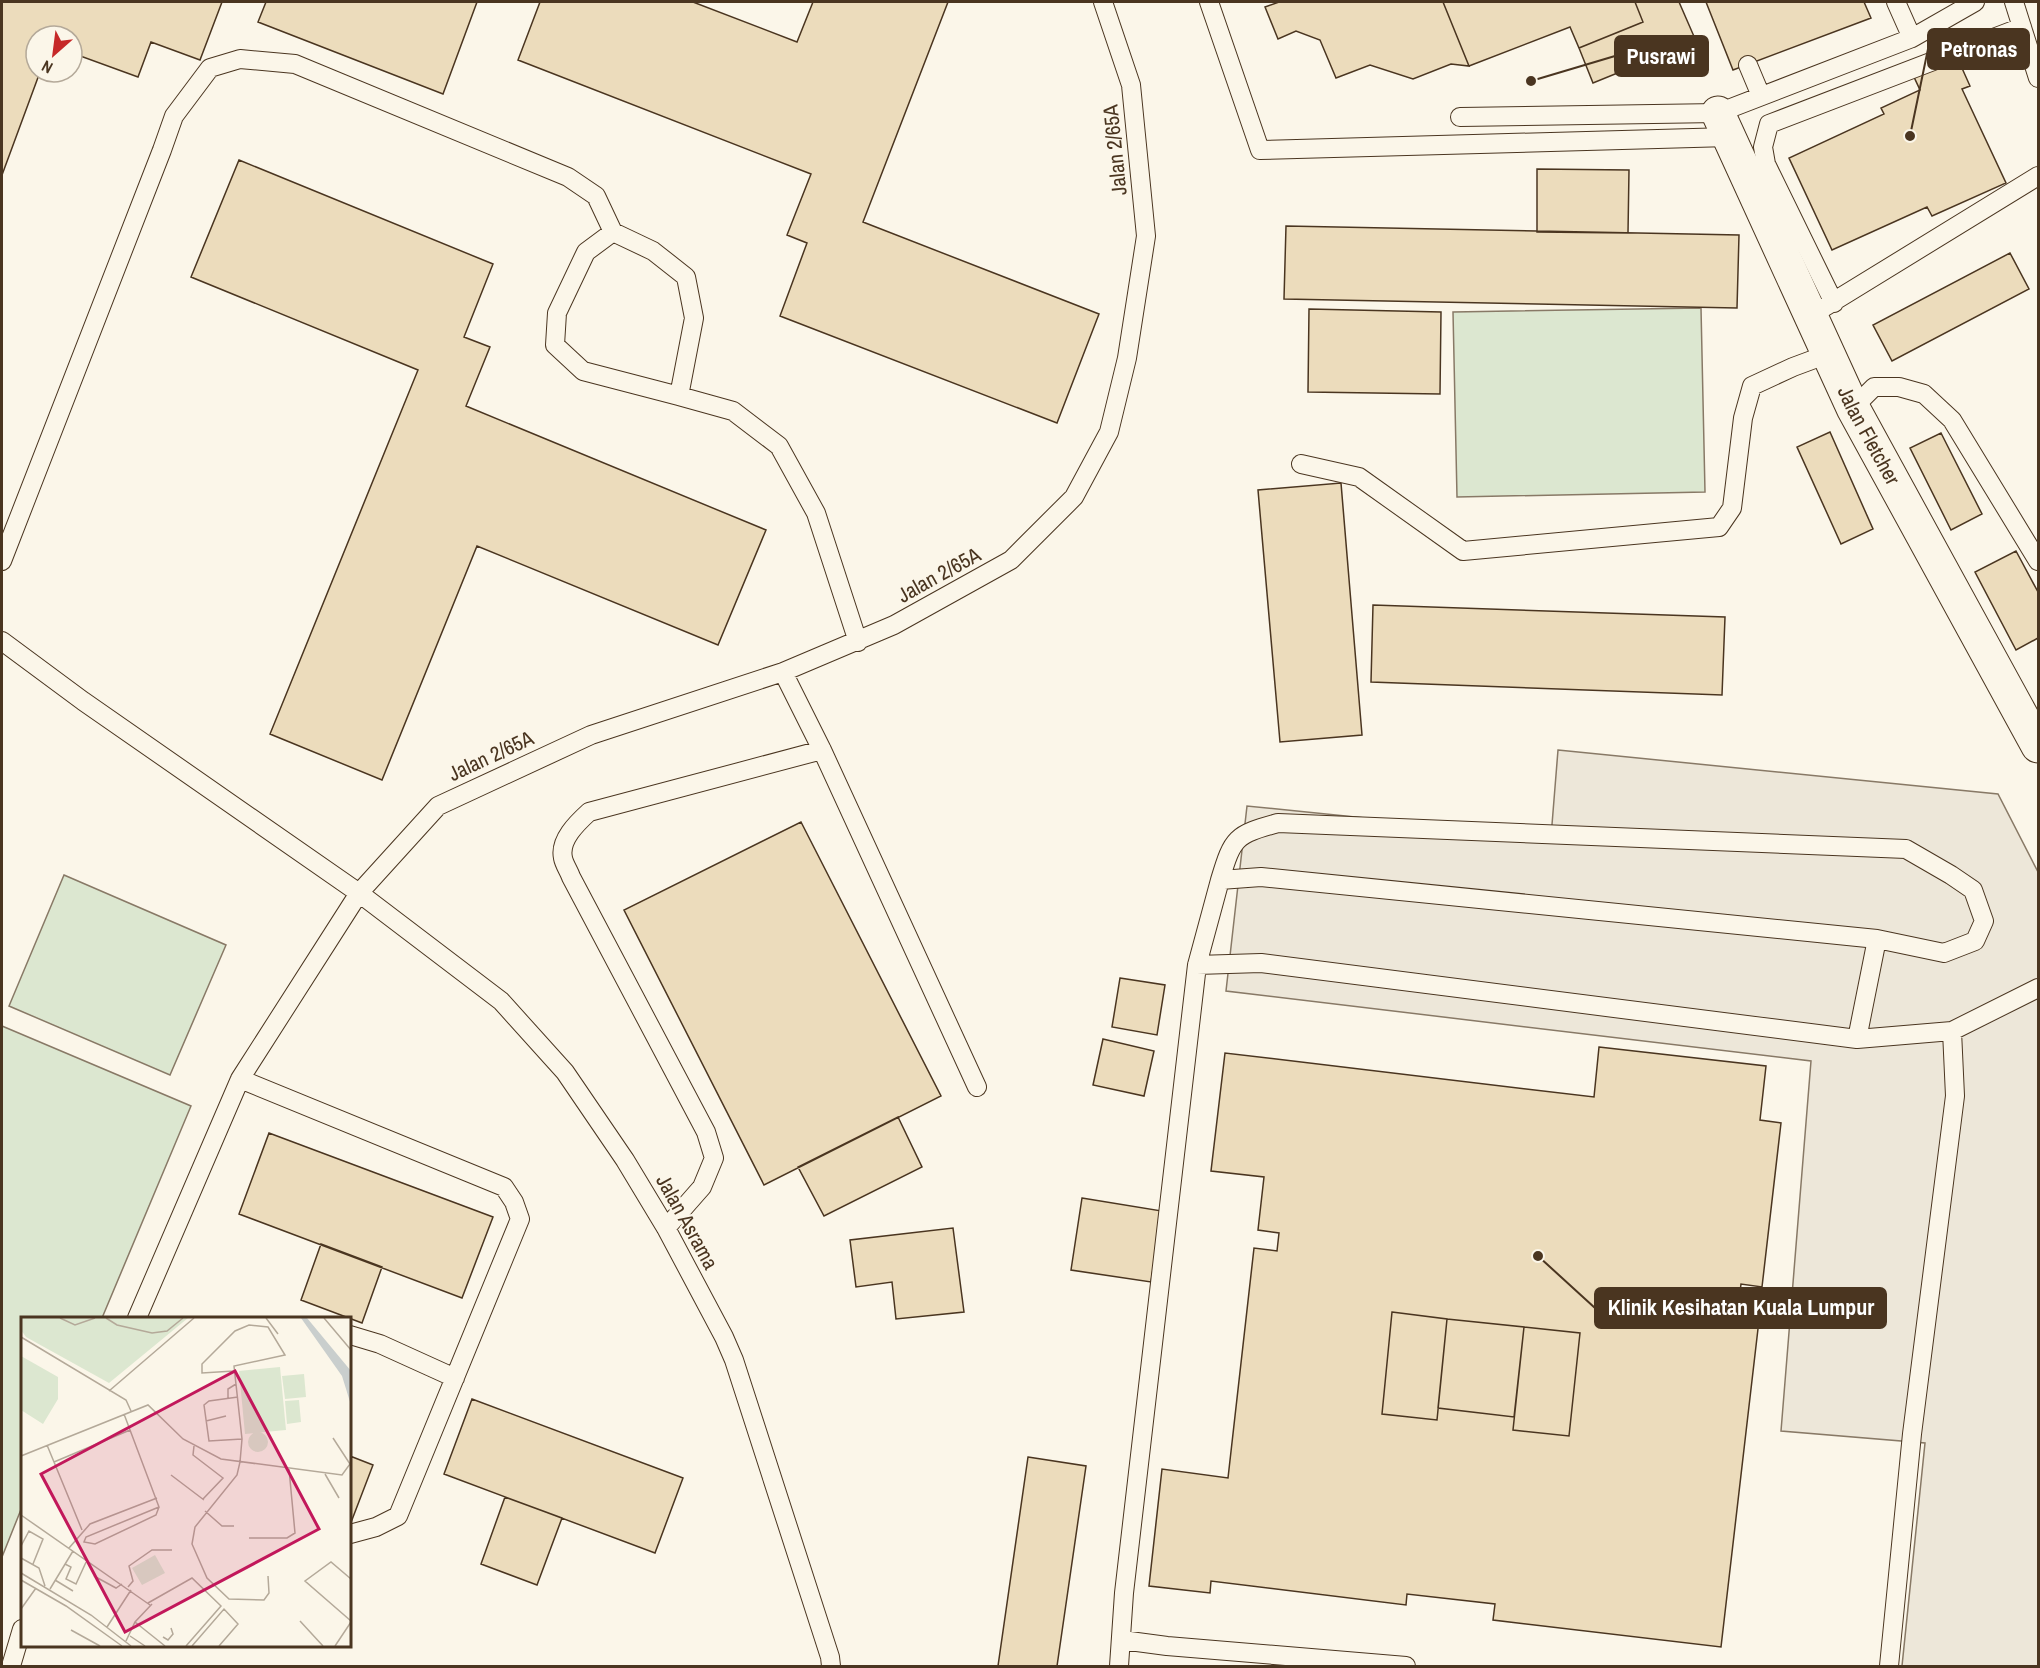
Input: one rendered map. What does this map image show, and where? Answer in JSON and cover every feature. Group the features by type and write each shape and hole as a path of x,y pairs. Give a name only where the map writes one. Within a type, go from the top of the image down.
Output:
{"street":[{"name":"Jalan Fletcher","path":"1724,125 1822,308 1828,354 1853,408 2038,746"}],"lane":[{"name":"Jalan 2/65A","path":"137,1317 240,1079 359,893 438,806 591,735 783,672 894,625 1011,560 1074,496 1109,432 1127,358 1146,236 1131,86 1103,2"},
{"path":"1209,2 1260,150 1724,125 1761,96 1912,38 1975,2"},
{"path":"1896,2 1912,38"},
{"path":"2014,2 2038,78"},
{"path":"2022,27 1769,124 1763,147 1766,164 1822,308 2038,176"},
{"path":"2,561 174,116 210,68 240,59 295,64 568,177 596,196 613,232 653,251 686,277 694,318 679,396"},
{"path":"1748,65 1761,96"},
{"path":"1460,117 1724,125"},
{"path":"613,232 586,252 557,313 555,345 583,371 733,411 779,446 816,513 858,642"},
{"path":"1301,464 1359,477 1463,551 1719,527 1732,508 1743,417 1752,386 1793,366 1828,354"},
{"path":"1853,408 1874,387 1899,387 1924,394 1952,420 2038,561"},
{"name":"Jalan Asrama","path":"2,641 83,701 359,893 501,1001 565,1072 625,1160 666,1228 724,1337 734,1360 831,1666"},
{"path":"783,672 822,750 977,1087"},
{"path":"666,1228 702,1187 714,1158 706,1132 571,877 562,857 566,842 574,826 589,812 822,750"},
{"path":"1119,1666 1124,1593 1197,965 1220,880 1230,848 1247,832 1278,823 1906,849 1973,890 1984,921 1975,941 1944,952 1877,939 1261,877 1220,880"},
{"path":"1857,1039 1877,939"},
{"path":"1197,965 1261,963 1857,1039 1952,1031 2037,992"},
{"path":"1889,1666 1912,1434 1955,1096 1952,1031"},
{"path":"240,1079 504,1187 514,1202 520,1219 398,1516 376,1527 351,1534"},
{"path":"351,1335 380,1344 454,1378"},
{"path":"11,1666 21,1632"},
{"path":"1122,1640 1167,1646 1406,1666"}],"green space":[{"path":"1701,308 1705,492 1457,497 1453,312"},
{"path":"64,875 226,945 170,1075 9,1006"},
{"path":"2,1026 191,1106 102,1317 21,1317 21,1510 2,1557"}],"shaded area":[{"path":"1558,750 1998,794 2038,872 2038,1666 1902,1666 1925,1443 1781,1431 1811,1061 1226,991 1247,806 1551,837"}],"building":[{"path":"2,2 222,2 200,60 151,42 138,77 84,57 84,24 24,24 24,84 36,84 2,175"},
{"path":"266,2 477,2 443,94 258,22"},
{"path":"540,2 693,2 797,42 813,2 948,2 863,222 1099,314 1057,423 780,316 807,243 787,235 811,174 518,60"},
{"path":"1279,2 1443,2 1469,66 1451,64 1413,79 1370,65 1336,78 1320,40 1296,31 1278,39 1265,7"},
{"path":"1443,2 1635,2 1643,22 1579,48 1570,27 1469,66"},
{"path":"1635,2 1679,2 1696,41 1593,83 1579,48 1643,22"},
{"path":"1706,2 1864,2 1871,18 1733,70"},
{"path":"1957,57 1970,86 1962,89 2006,183 1932,216 1927,207 1832,250 1789,158 1884,114 1881,108 1920,90 1914,77"},
{"path":"239,160 493,264 464,337 490,347 466,406 766,530 718,645 477,546 382,780 270,734 418,370 191,277"},
{"path":"1537,169 1629,170 1628,233 1537,232"},
{"path":"1286,226 1739,235 1737,308 1284,299"},
{"path":"2010,253 2029,289 1892,361 1873,325"},
{"path":"1309,309 1441,312 1440,394 1308,392"},
{"path":"1830,432 1873,529 1841,544 1797,447"},
{"path":"1941,433 1982,514 1951,530 1910,448"},
{"path":"1341,483 1362,735 1280,742 1258,490"},
{"path":"2016,551 2038,592 2038,638 2016,650 1975,572"},
{"path":"1373,605 1725,617 1722,695 1371,682"},
{"path":"801,822 941,1096 764,1185 624,910"},
{"path":"1120,978 1165,985 1157,1035 1112,1027"},
{"path":"1103,1039 1154,1051 1144,1096 1093,1085"},
{"path":"1599,1047 1766,1066 1760,1120 1781,1123 1762,1287 1741,1284 1739,1300 1761,1303 1721,1647 1493,1620 1495,1604 1407,1594 1406,1605 1211,1581 1210,1593 1149,1586 1162,1469 1228,1478 1254,1248 1277,1251 1279,1233 1258,1230 1264,1177 1211,1171 1225,1053 1594,1097"},
{"path":"898,1117 922,1167 824,1216 798,1167"},
{"path":"269,1133 493,1217 462,1298 239,1214"},
{"path":"1082,1198 1162,1211 1151,1282 1071,1270"},
{"path":"953,1228 964,1312 896,1319 892,1282 856,1287 850,1240"},
{"path":"321,1244 382,1267 362,1323 301,1300"},
{"path":"1392,1312 1447,1319 1437,1420 1382,1414"},
{"path":"1447,1319 1524,1327 1514,1417 1438,1408"},
{"path":"1524,1327 1580,1333 1569,1436 1513,1430"},
{"path":"472,1399 683,1478 655,1553 444,1474"},
{"path":"351,1456 373,1465 351,1522"},
{"path":"1028,1457 1086,1466 1057,1666 998,1666"},
{"path":"505,1497 562,1518 537,1585 481,1564"}],"place":[{"name":"Pusrawi","path":"1531,81"},
{"name":"Petronas","path":"1910,136"},
{"name":"Klinik Kesihatan Kuala Lumpur","path":"1538,1256"}]}
